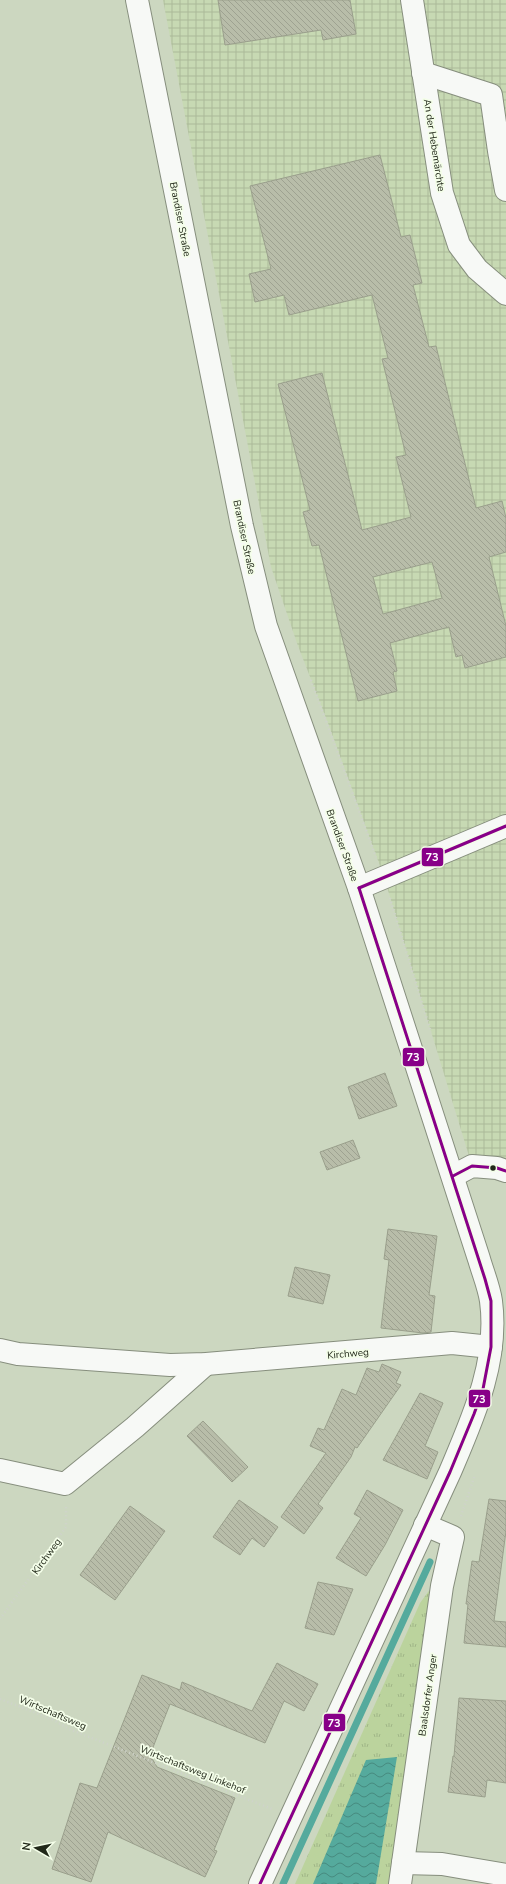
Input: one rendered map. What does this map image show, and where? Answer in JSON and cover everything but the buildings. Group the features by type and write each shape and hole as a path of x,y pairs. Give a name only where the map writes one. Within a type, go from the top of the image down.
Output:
{"street":[{"name":"Brandiser Straße","path":"137,0 255,584 266,626 359,888 486,1279 491,1301 499,1321 491,1347 483,1389 450,1472 260,1884"},
{"name":"An der Hebemärchte","path":"412,0 442,193 459,244 477,269 506,294"},
{"path":"423,73 491,95 506,190"},
{"path":"359,888 506,826"},
{"path":"452,1176 472,1166 497,1168 506,1171"},
{"name":"Kirchweg","path":"0,1350 18,1354 170,1364 206,1364 452,1343 491,1347"},
{"path":"0,1470 65,1484 135,1427 206,1364"},
{"path":"425,1525 453,1537"},
{"name":"Baalsdorfer Anger","path":"402,1874 442,1586 453,1537"},
{"path":"402,1874 442,1864 506,1876"}],"path":[{"path":"308,674 384,877 432,1037"},
{"path":"453,1537 472,1481"},
{"name":"Kirchweg","path":"0,1619 66,1527 65,1484"},
{"name":"Wirtschaftsweg","path":"0,1699 100,1740"},
{"name":"Wirtschaftsweg Linkehof","path":"100,1740 279,1812"}],"shaded area":[{"path":"163,0 506,0 506,1171 472,1166 384,877 328,723 298,646 271,567"}],"green space":[{"path":"431,1588 409,1884 295,1884 420,1603"}],"water":[{"path":"397,1757 376,1884 313,1884 366,1760"}],"waterway":[{"path":"283,1884 430,1562"}],"transit line":[{"name":"73","path":"359,888 506,826"},
{"name":"73","path":"260,1884 450,1472 483,1389 491,1347 491,1301 485,1279 359,888"},
{"name":"73","path":"453,1176 472,1166 497,1168 506,1171"}]}
